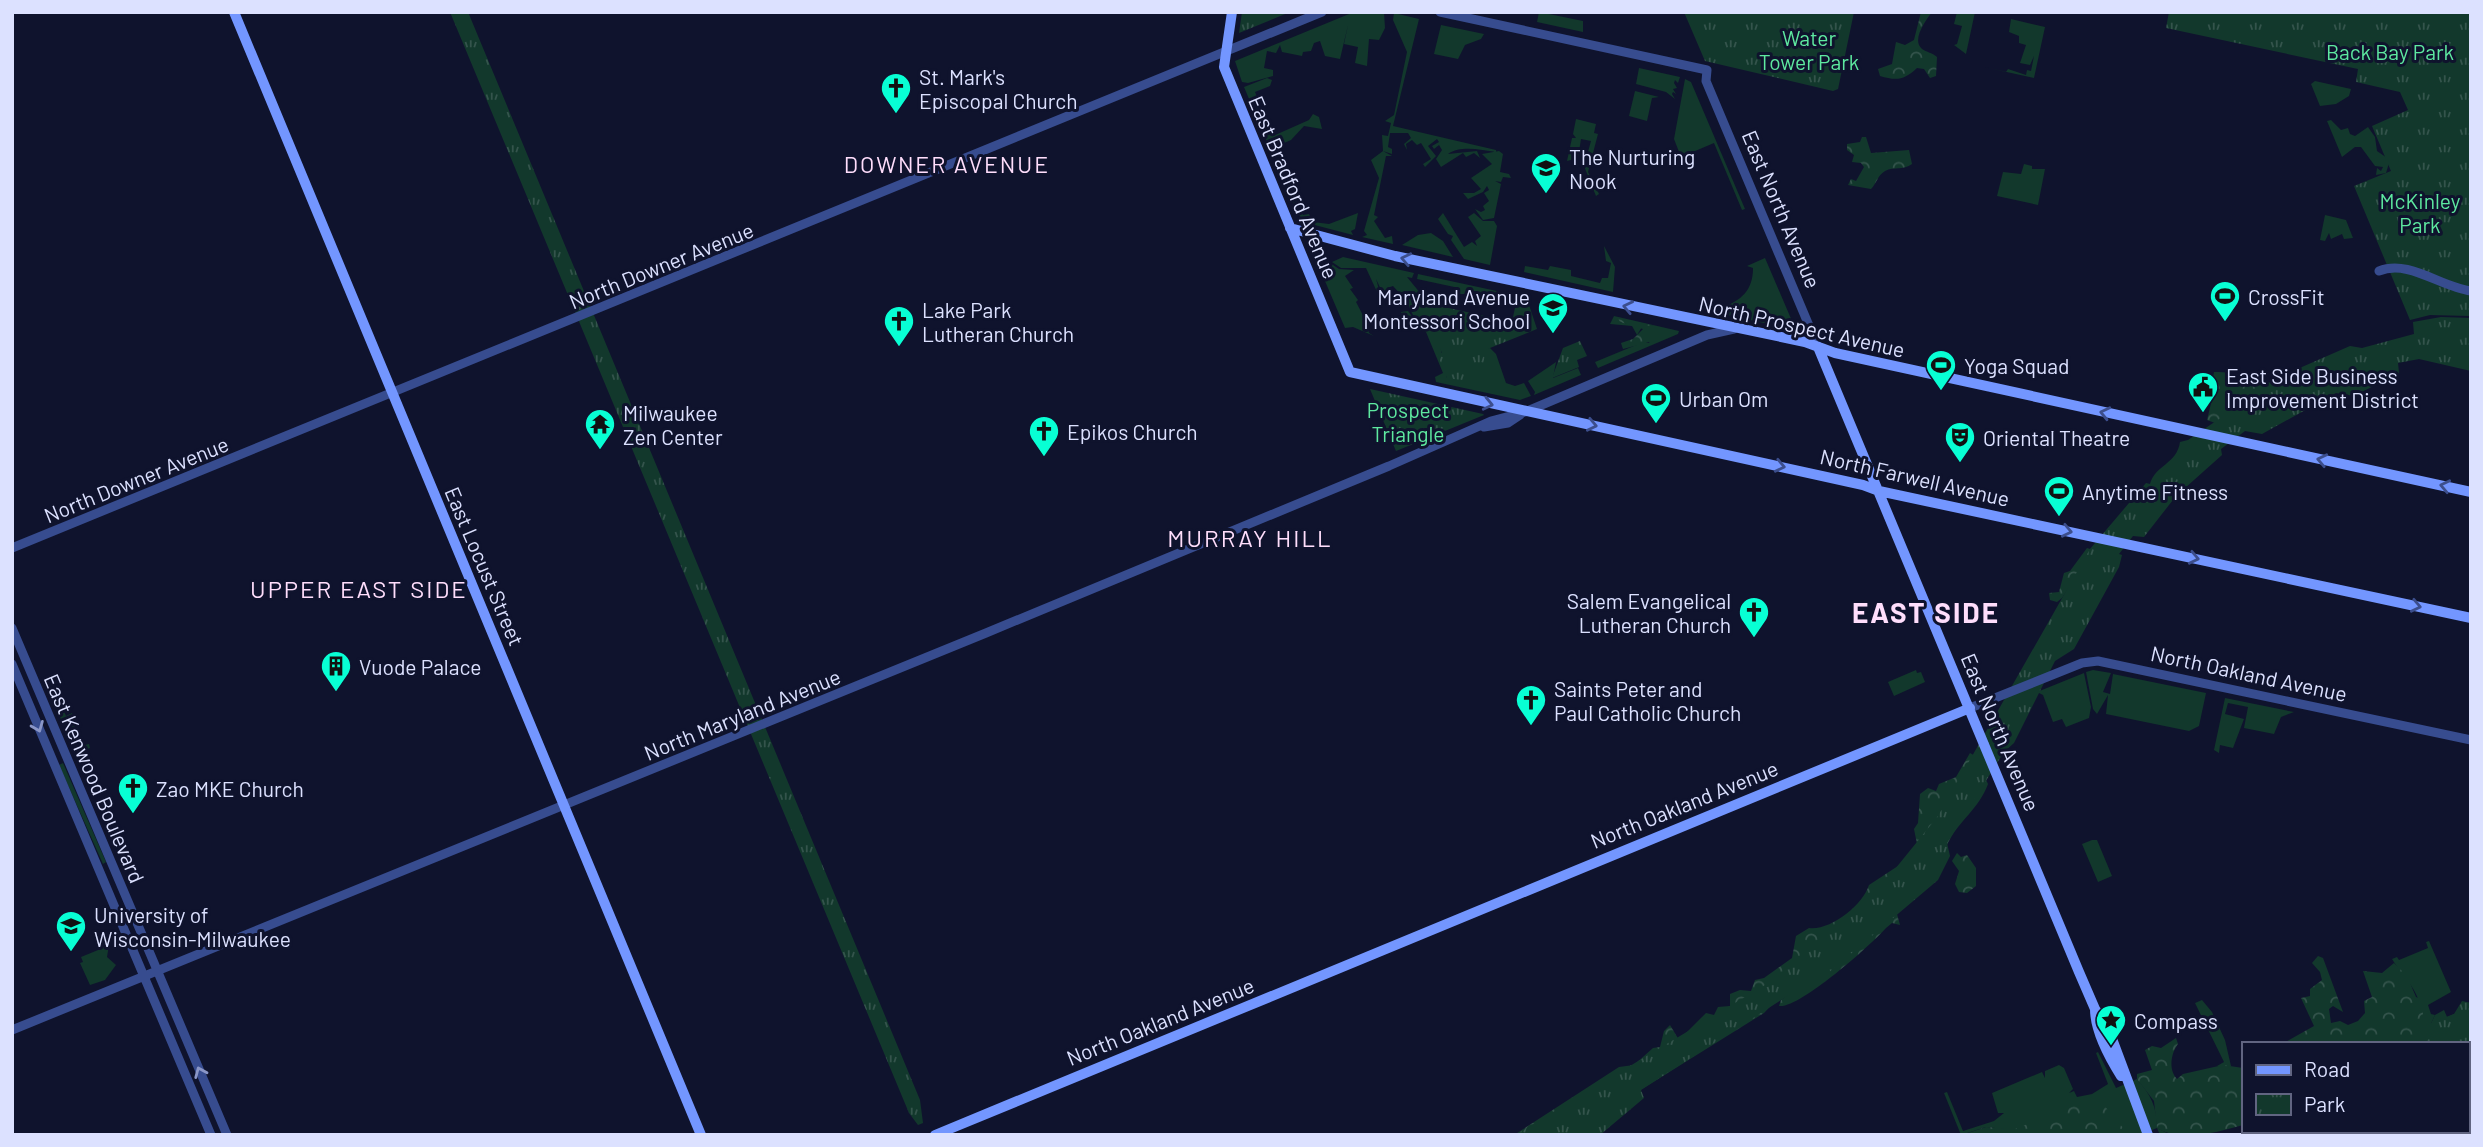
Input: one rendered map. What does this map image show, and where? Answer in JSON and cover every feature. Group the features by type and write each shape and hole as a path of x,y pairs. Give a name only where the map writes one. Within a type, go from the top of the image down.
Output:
{"main road":[{"name":"East Locust Street","path":"234,12 701,1135"},
{"name":"East Bradford Avenue","path":"1232,12 1224,66 1350,372"},
{"name":"North Prospect Avenue","path":"1290,228 1395,256 1735,328 2232,441 2471,492"},
{"name":"East North Avenue","path":"1818,347 2095,1009 2095,1020 2105,1046 2127,1084 2148,1135"},
{"name":"North Farwell Avenue","path":"1350,372 1863,485 1879,491 2471,618"},
{"name":"North Oakland Avenue","path":"934,1135 1970,708"}],"street":[{"name":"North Downer Avenue","path":"12,548 1322,12"},
{"name":"East North Avenue","path":"1440,12 1707,70 1706,81 1818,347"},
{"path":"2379,271 2389,267 2404,268 2443,285 2471,291"},
{"name":"North Maryland Avenue","path":"12,1030 564,807 1498,418 1525,412 1707,335 1735,328"},
{"name":"East Kenwood Boulevard","path":"12,628 227,1135"},
{"name":"North Oakland Avenue","path":"1970,708 2046,676 2098,660 2471,740"},
{"name":"East Kenwood Boulevard","path":"12,664 211,1135"}],"green space":[{"path":"450,12 468,12 920,1100 923,1123 918,1125 909,1113"},
{"path":"1242,12 1290,12 1239,33"},
{"path":"1354,12 1384,12 1385,28 1379,40 1369,39 1367,66 1355,63 1358,47 1344,44 1348,25 1340,59 1325,56 1320,41 1314,43 1311,51 1303,52 1302,56 1282,52 1280,45 1276,53 1267,51 1264,68 1273,70 1273,76 1248,83 1242,82 1235,61"},
{"path":"1539,12 1583,21 1583,32 1537,22"},
{"name":"Water Tower Park","path":"1684,12 1854,12 1838,89 1833,91 1705,61"},
{"path":"1921,12 1932,12 1918,41 1922,49 1937,57 1936,76 1930,78 1924,69 1917,68 1900,78 1880,76 1878,69 1892,64 1896,42 1905,45 1914,40"},
{"path":"1957,12 1975,12 1966,54 1954,45 1957,44 1962,26 1954,24"},
{"name":"McKinley Park","path":"2169,12 2471,12 2471,316 2430,315 2410,320 2354,186 2391,171 2372,126 2408,110 2400,92 2356,82 2358,69 2166,28"},
{"path":"1394,13 1419,19 1393,126 1496,152 1471,149 1453,151 1448,154 1477,151 1480,158 1474,153 1466,157 1463,153 1441,167 1436,159 1442,150 1439,145 1434,149 1432,146 1439,142 1437,139 1428,146 1436,156 1425,167 1423,164 1431,159 1421,143 1417,145 1412,140 1406,144 1407,150 1404,144 1411,138 1408,133 1390,133 1388,147 1392,149 1392,154 1383,151 1382,135 1388,136 1391,123 1385,121 1394,115 1407,52 1393,20"},
{"path":"2011,19 2045,27 2034,78 2006,72 2008,69 2026,75 2027,70 2031,71 2034,56 2030,65 2020,63 2026,45 2019,43 2019,36 2009,32"},
{"path":"1441,25 1484,34 1481,39 1465,45 1458,59 1434,54"},
{"path":"1639,68 1680,77 1678,83 1675,80 1674,83 1676,94 1672,94 1675,99 1666,92 1636,84"},
{"path":"1267,78 1272,80 1270,86 1255,92 1273,136 1309,120 1313,114 1319,117 1322,129 1304,126 1291,140 1270,149 1244,87"},
{"path":"1685,79 1691,82 1745,209 1742,210 1714,143 1681,157 1674,139"},
{"path":"2315,81 2351,89 2349,96 2336,104 2320,106 2311,84"},
{"path":"1635,91 1659,97 1652,98 1647,121 1629,116"},
{"path":"1576,119 1596,124 1594,133 1598,134 1588,172 1599,194 1596,196 1584,166 1591,141 1581,139 1578,158 1567,161 1572,138 1576,138 1573,134"},
{"path":"2331,120 2341,130 2348,128 2350,134 2355,136 2368,127 2375,137 2377,151 2390,160 2386,173 2376,175 2377,168 2381,171 2383,167 2375,166 2361,147 2355,147 2342,157 2327,121"},
{"path":"1862,137 1866,137 1871,153 1909,150 1912,164 1885,171 1871,189 1848,185 1851,179 1856,181 1864,167 1861,163 1852,162 1854,155 1847,150 1847,144 1860,142"},
{"path":"1383,151 1392,156 1386,156 1374,215 1378,217 1374,221 1385,238 1392,236 1393,244 1362,237 1367,235 1364,231 1379,178 1371,160"},
{"path":"1499,151 1503,154 1500,172 1509,174 1511,178 1503,177 1501,182 1495,181 1501,184 1494,218 1483,220 1475,209 1481,212 1485,210 1483,206 1489,201 1484,193 1489,190 1487,186 1483,192 1468,199 1463,193 1474,193 1481,189 1471,178 1492,164 1482,154"},
{"path":"2024,164 2032,166 2032,169 2045,169 2038,205 1997,196 2003,172 2021,174"},
{"path":"1302,195 1297,199 1303,215 1309,214 1313,222 1329,224 1358,213 1355,229 1351,231 1353,235 1303,222 1291,199"},
{"path":"1443,213 1464,247 1472,242 1477,246 1475,241 1481,236 1468,217 1474,213 1483,221 1494,221 1497,226 1490,265 1464,259 1451,240 1453,236 1448,234 1438,219"},
{"path":"2325,215 2346,220 2353,238 2344,239 2342,234 2331,239 2329,233 2325,241 2320,240"},
{"path":"1431,233 1443,241 1453,257 1402,245 1418,235"},
{"path":"1604,246 1615,267 1613,292 1524,272 1525,266 1548,270 1550,266 1571,270 1571,276 1600,283 1602,278 1608,278 1611,263 1606,261"},
{"path":"1343,257 1414,273 1412,278 1407,277 1421,294 1420,300 1444,307 1444,317 1426,313 1440,345 1447,378 1467,350 1490,348 1496,354 1506,383 1515,386 1524,383 1531,396 1520,400 1436,382 1435,377 1443,373 1426,332 1418,330 1418,325 1409,331 1401,312 1408,311 1417,323 1405,299 1393,286 1387,288 1389,298 1386,300 1376,279 1384,307 1366,268 1341,268 1332,262"},
{"path":"1765,258 1792,321 1787,328 1700,309 1701,306 1719,303 1722,308 1735,302 1745,294 1751,283 1753,268 1747,266"},
{"path":"1330,263 1339,269 1354,270 1345,276 1353,288 1350,289 1358,300 1356,302 1368,325 1369,333 1374,336 1353,327 1345,328 1319,267"},
{"path":"1418,274 1506,293 1506,297 1467,290 1465,294 1460,294 1459,288 1417,279"},
{"path":"1516,303 1529,305 1537,329 1485,350 1482,383 1447,378 1437,353 1442,353 1425,312 1444,316 1444,307 1512,322"},
{"path":"1614,316 1679,331 1678,334 1598,368 1595,362 1641,343 1649,343 1655,326 1620,322 1642,327 1637,335 1632,326 1610,324"},
{"path":"2441,317 2471,318 2471,371 2419,359 2398,363 2399,373 2354,396 2336,393 2262,434 2245,431 2221,449 2222,455 2176,496 2144,537 2133,536 2119,554 2122,555 2119,567 2074,649 2055,661 2014,743 2004,752 1947,843 1950,856 1938,880 1821,979 1792,993 1641,1090 1644,1098 1600,1135 1515,1135 1770,982 1802,958 1874,895 1938,816 2090,549 2146,483 2150,484 2156,473 2171,460 2180,442 2188,440 2284,375 2350,346 2362,348 2414,334 2413,322"},
{"path":"1618,318 1655,326 1657,340 1623,349 1621,343 1633,339 1643,329 1620,322"},
{"path":"1580,341 1587,356 1577,360 1579,367 1552,378 1563,348"},
{"path":"2325,357 2226,427 2207,420 2215,387 2212,382 2214,372 2259,376 2272,384"},
{"path":"1556,362 1553,378 1578,368 1581,375 1534,395 1535,392 1528,381"},
{"name":"Prospect Triangle","path":"1370,389 1483,414 1484,415 1396,451"},
{"path":"2087,548 2090,549 2090,554 2062,598 2057,602 2050,600 2049,593 2059,592 2064,573 2070,571"},
{"path":"1916,670 1917,673 1921,672 1925,682 1894,696 1888,682"},
{"path":"2093,670 2111,673 2103,692 2110,694 2113,674 2206,693 2199,726 2189,731 2106,714 2108,695 2097,714 2093,709 2086,672"},
{"path":"2084,673 2091,707 2089,718 2066,727 2062,719 2053,722 2043,695 2037,692"},
{"path":"2225,698 2294,712 2281,717 2274,734 2244,728 2248,707 2228,703 2225,714 2244,719 2233,748 2220,745 2219,753 2214,750"},
{"path":"63,709 66,716 72,713 85,745 89,744 90,748 75,754 58,712"},
{"path":"1970,753 1975,756 1988,784 1947,845 1940,830 1764,1013 1634,1094 1599,1135 1514,1135 1619,1067 1634,1065 1653,1048 1660,1047 1664,1031 1670,1025 1679,1040 1706,1013 1714,1015 1718,1007 1730,1006 1730,994 1740,990 1751,991 1755,980 1764,978 1792,958 1796,936 1809,928 1826,925 1845,915 1860,901 1869,885 1901,864 1917,844 1914,829 1918,823 1920,794 1928,788 1936,791 1939,784 1956,777"},
{"path":"63,763 106,862 103,864 59,765"},
{"path":"2097,840 2112,876 2098,882 2082,844"},
{"path":"1957,853 1961,857 1967,855 1976,868 1976,886 1967,893 1959,892 1955,884 1959,871 1952,861"},
{"path":"1897,914 1900,925 1892,923 1850,961 1802,998 1779,1006 1781,1000"},
{"path":"110,939 107,957 116,965 105,980 90,985 80,963 83,962 81,957 103,948 101,943"},
{"path":"2429,941 2451,992 2428,1005 2431,1014 2435,1015 2428,1030 2421,1027 2418,997 2392,959 2397,957 2399,960 2428,948 2426,942"},
{"path":"2318,956 2323,958 2343,1012 2333,1006 2329,1009 2331,1023 2340,1021 2348,1025 2358,1021 2365,1013 2364,1001 2372,997 2363,971 2382,973 2394,963 2407,976 2416,997 2428,1002 2423,1008 2423,1030 2428,1030 2435,1015 2444,1010 2447,1017 2454,1014 2466,1042 2286,1042 2314,1026 2301,998 2310,996 2310,989 2322,980 2320,972 2312,963"},
{"path":"2202,1000 2212,1012 2225,1040 2231,1066 2217,1066 2224,1062 2195,1003"},
{"path":"2462,1001 2471,1003 2469,1100 2469,1042 2427,1042 2421,1027 2454,1014"},
{"path":"2176,1038 2178,1044 2172,1057 2172,1066 2177,1079 2183,1074 2223,1065 2242,1068 2242,1125 2211,1133 2188,1135 2177,1135 2157,1128 2154,1101 2137,1079 2137,1074 2152,1070 2145,1050 2152,1046 2161,1048"},
{"path":"2098,1052 2116,1088 2137,1079 2142,1085 2154,1107 2157,1128 2140,1135 1986,1135 2004,1129 1986,1127 1961,1135 1944,1093 1947,1092 1963,1131 1994,1121 2004,1113 1998,1113 1992,1093 2042,1072 2045,1078 2045,1071 2059,1065 2064,1068 2073,1089 2069,1093 2074,1091 2077,1097 2092,1094 2108,1084 2096,1053"},
{"path":"2102,1103 2129,1135 1962,1135 1986,1127 2015,1129 2079,1104"},
{"path":"2157,1128 2171,1135 2160,1135"}],"place":[{"name":"St. Mark's Episcopal Church","path":"896,115"},
{"name":"The Nurturing Nook","path":"1546,195"},
{"name":"CrossFit","path":"2225,323"},
{"name":"Maryland Avenue Montessori School","path":"1553,335"},
{"name":"Lake Park Lutheran Church","path":"899,348"},
{"name":"Yoga Squad","path":"1941,392"},
{"name":"East Side Business Improvement District","path":"2203,414"},
{"name":"Urban Om","path":"1656,425"},
{"name":"Milwaukee Zen Center","path":"600,451"},
{"name":"Epikos Church","path":"1044,458"},
{"name":"Oriental Theatre","path":"1960,464"},
{"name":"Anytime Fitness","path":"2059,518"},
{"name":"Salem Evangelical Lutheran Church","path":"1754,639"},
{"name":"Vuode Palace","path":"336,693"},
{"name":"Saints Peter and Paul Catholic Church","path":"1531,727"},
{"name":"Zao MKE Church","path":"133,815"},
{"name":"University of Wisconsin-Milwaukee","path":"71,953"},
{"name":"Compass","path":"2111,1047"}],"district":[{"name":"DOWNER AVENUE","path":"947,164"},
{"name":"MURRAY HILL","path":"1250,537"},
{"name":"UPPER EAST SIDE","path":"359,588"},
{"name":"EAST SIDE","path":"1926,612"}],"park label":[{"name":"Back Bay Park","path":"2390,51"}]}
